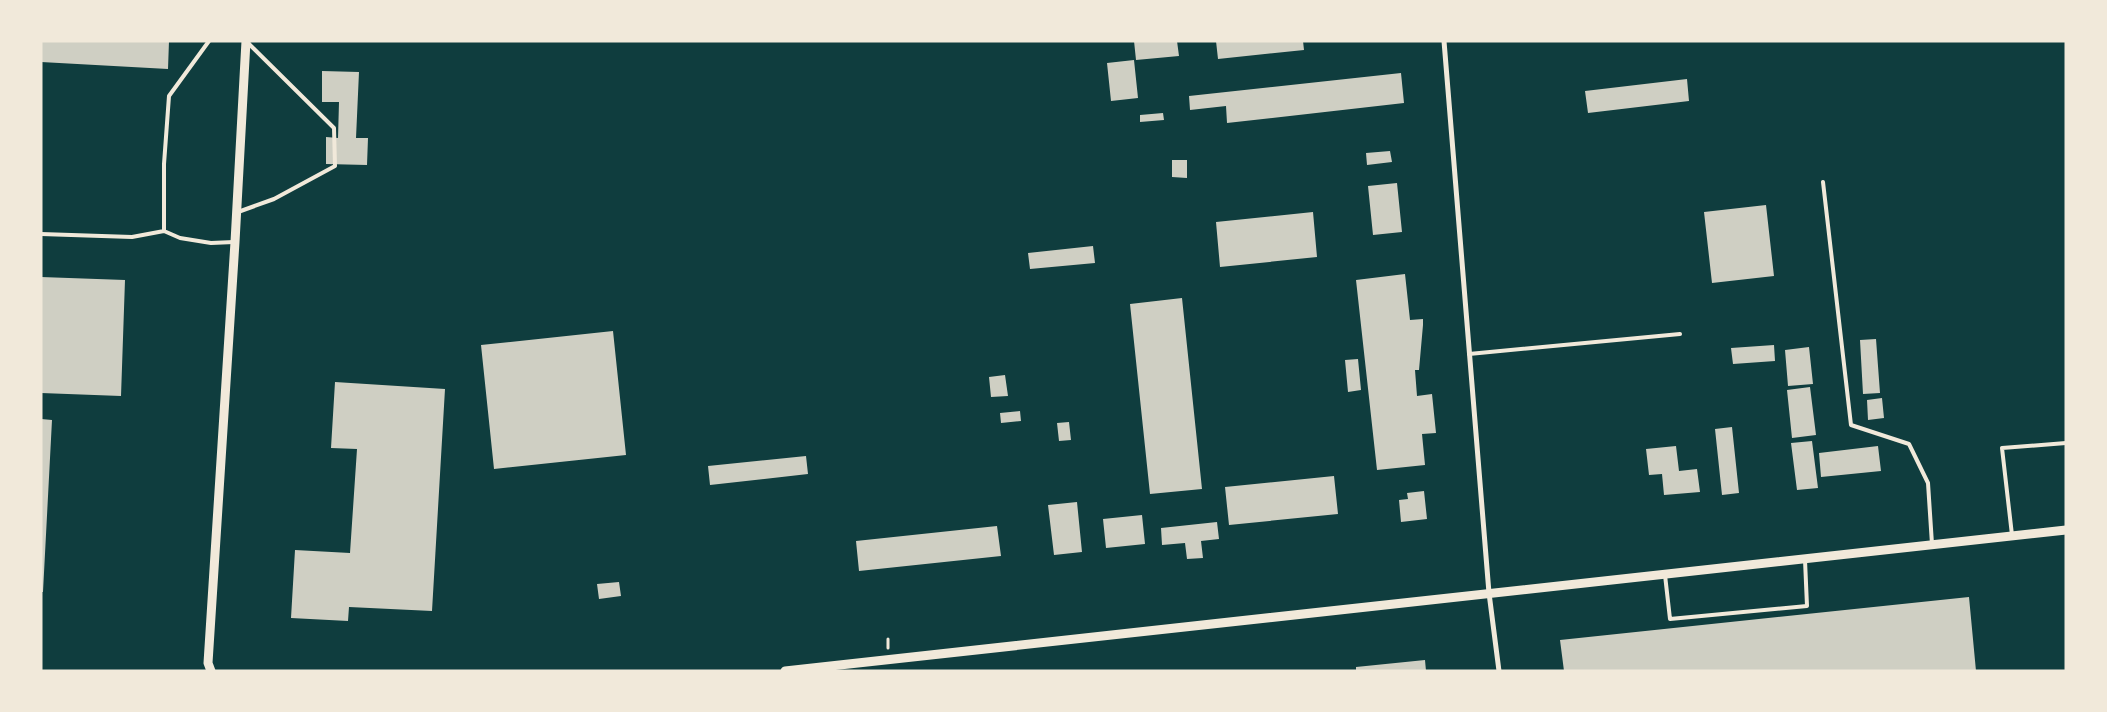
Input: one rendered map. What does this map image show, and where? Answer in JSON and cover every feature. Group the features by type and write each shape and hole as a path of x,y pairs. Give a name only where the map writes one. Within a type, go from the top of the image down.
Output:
{"street":[{"path":"211,671 208,663 246,41"},
{"path":"1444,41 1489,593 1499,671"},
{"path":"785,671 2066,530"}],"lane":[{"path":"164,231 164,164 169,96 209,41"},
{"path":"236,213 274,199 334,166 334,128 246,41"},
{"path":"1823,182 1851,426 1909,444 1928,483 1932,544"},
{"path":"41,234 132,238 164,231 180,238 211,243 235,242"},
{"path":"1469,354 1680,334"},
{"path":"2012,536 2002,448 2066,443"},
{"path":"1664,573 1670,619 1807,606 1805,558"}],"building":[{"path":"41,41 169,41 168,69 41,62"},
{"path":"1134,41 1177,41 1179,56 1136,60"},
{"path":"1216,41 1303,41 1304,50 1218,59"},
{"path":"1134,60 1138,98 1111,101 1107,63"},
{"path":"322,71 359,72 356,138 368,138 367,165 326,164 326,137 338,138 339,102 322,102"},
{"path":"1401,73 1404,103 1227,123 1226,106 1190,110 1189,96"},
{"path":"1687,79 1689,101 1588,113 1585,91"},
{"path":"1163,113 1164,120 1140,122 1140,115"},
{"path":"1390,151 1392,162 1367,165 1366,153"},
{"path":"1172,160 1187,160 1187,178 1172,177"},
{"path":"1397,183 1402,232 1373,235 1368,186"},
{"path":"1766,205 1774,276 1712,283 1704,212"},
{"path":"1313,212 1317,257 1220,267 1216,222"},
{"path":"1093,246 1095,263 1030,269 1028,253"},
{"path":"1405,274 1410,320 1423,319 1419,370 1415,370 1417,396 1432,394 1436,433 1422,434 1425,465 1377,470 1356,280"},
{"path":"41,277 125,280 121,396 41,393"},
{"path":"1182,298 1202,489 1150,494 1130,304"},
{"path":"613,331 626,455 494,469 481,345"},
{"path":"1876,339 1880,393 1863,394 1860,340"},
{"path":"1774,345 1775,361 1733,364 1731,348"},
{"path":"1809,347 1813,384 1788,386 1785,350"},
{"path":"1358,359 1361,390 1348,392 1345,360"},
{"path":"1005,375 1008,396 991,397 989,377"},
{"path":"335,382 445,389 432,611 349,607 348,621 291,618 295,550 350,553 357,449 331,448"},
{"path":"1810,387 1816,435 1792,438 1787,390"},
{"path":"1882,398 1884,418 1868,420 1867,400"},
{"path":"1020,411 1021,421 1001,423 1000,413"},
{"path":"41,419 52,420 43,592 41,592"},
{"path":"1069,422 1071,440 1059,441 1057,423"},
{"path":"1732,427 1739,493 1722,495 1715,429"},
{"path":"1812,441 1818,488 1797,490 1791,443"},
{"path":"1676,446 1679,471 1697,469 1700,492 1664,495 1662,474 1649,475 1646,449"},
{"path":"1878,446 1881,471 1821,477 1819,453"},
{"path":"806,456 808,474 710,485 708,466"},
{"path":"1334,476 1338,514 1229,525 1225,487"},
{"path":"1424,491 1427,519 1401,522 1399,500 1408,499 1407,493"},
{"path":"1077,502 1082,552 1054,555 1048,505"},
{"path":"1142,515 1145,544 1106,548 1103,519"},
{"path":"1217,522 1219,539 1201,541 1203,558 1187,559 1185,543 1162,545 1161,528"},
{"path":"997,526 1001,556 859,571 856,541"},
{"path":"619,582 621,596 599,599 597,584"},
{"path":"1969,597 1976,671 1564,671 1560,640"},
{"path":"1425,660 1426,671 1356,671 1356,667"}]}
